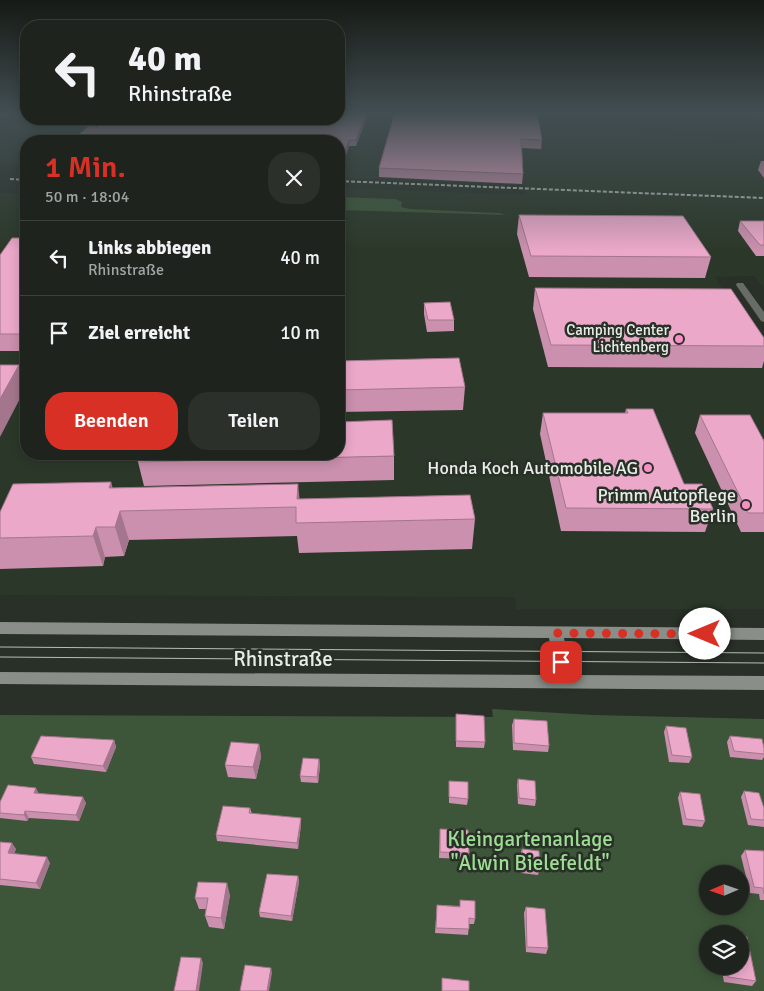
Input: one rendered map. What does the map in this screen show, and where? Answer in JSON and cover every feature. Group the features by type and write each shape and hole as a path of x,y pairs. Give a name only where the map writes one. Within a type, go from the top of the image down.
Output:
{"main road":[{"name":"Rhinstraße","path":"0,628 764,634"},
{"path":"555,633 565,683"},
{"name":"Rhinstraße","path":"0,678 764,683"}],"street":[{"path":"740,285 764,320"}],"shaded area":[{"path":"0,158 20,158 20,165 0,164"},
{"path":"345,158 764,158 764,288 754,276 715,277 764,353 764,609 516,609 515,597 0,595 0,193 20,194 20,460 345,460 345,207 396,199 345,197 345,188 525,195 524,185 345,178"}],"green space":[{"path":"345,197 396,199 402,202 401,207 410,209 499,213 506,215 345,210"},
{"name":"Kleingartenanlage \"Alwin Bielefeldt\"","path":"492,709 593,715 764,719 764,991 0,991 0,715 493,717"}],"building":[{"path":"382,158 522,158 523,174 379,168"},
{"path":"519,215 683,216 711,257 531,256"},
{"path":"740,221 764,221 764,245 760,245"},
{"path":"12,238 20,238 20,334 0,334 0,255"},
{"path":"535,288 731,289 764,338 764,346 551,345"},
{"path":"450,302 454,320 428,320 424,303"},
{"path":"459,358 465,387 345,390 345,361"},
{"path":"0,365 19,365 0,399"},
{"path":"626,409 653,409 684,484 702,484 713,509 566,508 543,413 628,413"},
{"path":"700,415 750,415 764,441 764,513 748,513"},
{"path":"392,420 394,456 345,457 345,422"},
{"path":"138,460 223,460 138,462"},
{"path":"111,482 109,488 298,484 297,499 470,495 475,519 296,523 296,507 120,511 115,527 96,527 93,536 0,538 0,512 13,484"},
{"path":"456,714 484,716 485,742 456,741"},
{"path":"514,719 547,721 549,746 514,743"},
{"path":"666,726 686,728 692,757 672,755"},
{"path":"41,736 114,740 103,766 31,757"},
{"path":"730,736 762,739 764,754 734,751"},
{"path":"231,742 259,744 253,767 225,765"},
{"path":"303,758 319,759 317,777 300,776"},
{"path":"518,779 535,781 536,800 519,798"},
{"path":"449,781 468,782 468,799 449,797"},
{"path":"8,785 36,788 34,793 83,797 76,815 25,811 24,815 0,813 0,802"},
{"path":"744,791 759,793 764,808 764,820 751,819"},
{"path":"680,792 700,794 705,821 686,819"},
{"path":"223,806 250,808 249,813 301,818 297,843 216,835"},
{"path":"440,829 468,830 469,853 440,852"},
{"path":"0,842 12,843 8,853 47,857 36,883 0,879"},
{"path":"522,849 539,851 540,869 523,867"},
{"path":"745,850 764,851 764,894 763,888 754,887"},
{"path":"267,874 298,876 291,916 259,912"},
{"path":"198,882 227,883 221,918 205,916 208,898 195,898"},
{"path":"460,900 475,901 475,919 469,918 469,929 436,928 437,905 460,907"},
{"path":"526,907 545,909 548,948 527,947"},
{"path":"749,947 756,981 728,977 728,975 749,975"},
{"path":"181,957 201,958 196,991 174,991"},
{"path":"245,965 271,968 267,991 240,991"},
{"path":"442,978 469,981 469,991 442,991"}],"tram line":[{"path":"0,647 764,653"},
{"path":"0,657 764,663"}],"railway":[{"path":"10,179 20,180"},
{"path":"345,181 764,198"}],"place":[{"name":"Camping Center Lichtenberg","path":"679,339"},
{"name":"Honda Koch Automobile AG","path":"648,468"},
{"name":"Primm Autopflege Berlin","path":"746,505"}],"route":[{"path":"561,662 555,633 705,634"}]}
